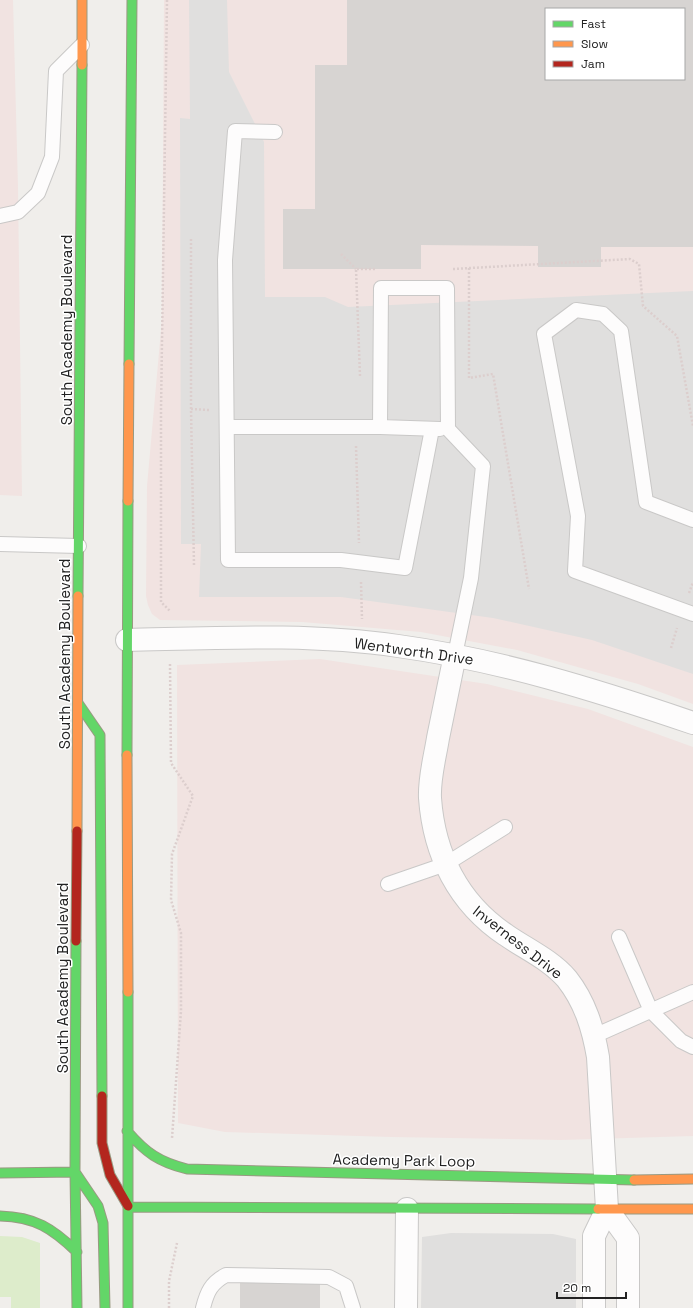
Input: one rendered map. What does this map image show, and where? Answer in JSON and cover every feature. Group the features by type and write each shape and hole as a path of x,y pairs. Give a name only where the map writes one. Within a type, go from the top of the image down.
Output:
{"main road":[{"name":"South Academy Boulevard","path":"77,1308 75,1172 82,0"},
{"path":"128,1308 129,1207 127,1131 126,640 132,0"},
{"path":"78,703 100,735 102,1143 110,1175 129,1207"},
{"name":"Academy Park Loop","path":"127,1131 146,1152 162,1163 187,1169 604,1180 693,1179"},
{"path":"0,1173 75,1172 98,1206 103,1223 104,1308"},
{"path":"129,1207 693,1209"},
{"path":"0,1216 17,1216 42,1223 58,1232 77,1252"}],"street":[{"name":"Wentworth Drive","path":"126,640 304,638 397,646 455,655 547,676 693,723"},
{"name":"Inverness Drive","path":"455,655 433,765 430,796 437,844 457,887 471,905 504,934 548,961 566,978 578,995 587,1013 594,1036 598,1057 604,1180 607,1209"},
{"path":"406,1308 407,1209"},
{"path":"594,1308 594,1236 607,1209 628,1238 628,1308"}],"lane":[{"path":"0,216 18,212 38,193 52,157 56,71 82,45"},
{"path":"276,132 235,131 225,260 228,560 341,560 406,568 432,429"},
{"path":"380,427 381,288 447,288 448,429 483,466 471,578 455,655"},
{"path":"693,520 646,502 621,331 603,314 576,310 544,334 578,516 575,571 693,614"},
{"path":"227,427 380,427 448,429"},
{"path":"0,544 79,546"},
{"path":"388,884 446,864 505,828"},
{"path":"619,937 651,1011 681,1041 693,1047"},
{"path":"594,1036 693,992"},
{"path":"203,1308 206,1297 215,1281 226,1275 329,1276 346,1286 353,1308"}],"path":[{"path":"167,0 161,410 161,602 170,611"},
{"path":"191,239 191,409 194,565"},
{"path":"341,254 356,269 360,383"},
{"path":"449,269 630,259 639,264 643,306 676,336 693,426"},
{"path":"469,268 469,378 493,374 529,589"},
{"path":"356,269 378,269"},
{"path":"356,427 362,619"},
{"path":"170,664 171,763 193,796 172,854 171,900 181,933 181,1011 172,1138"},
{"path":"169,1308 169,1281 177,1243"}],"shaded area":[{"path":"0,0 13,0 18,188 22,496 0,495"},
{"path":"164,0 693,0 693,704 638,684 517,650 421,632 302,622 160,620 152,614 146,596 147,486 162,319"},
{"path":"189,0 227,0 229,72 264,142 265,297 325,297 348,307 693,291 693,674 592,640 493,618 341,597 199,597 201,544 181,544 180,118 190,119"},
{"path":"320,659 487,684 588,709 693,747 693,1136 561,1140 391,1137 225,1132 178,1123 177,665"},
{"path":"451,1233 553,1234 576,1239 576,1308 421,1308 422,1237"}],"green space":[{"path":"0,1236 22,1237 40,1243 40,1308 11,1308 11,1297 0,1297"}],"building":[{"path":"347,0 693,0 693,247 601,247 601,267 538,267 538,246 421,245 421,269 283,269 283,209 315,209 315,65 347,65"},
{"path":"240,1283 320,1283 320,1308 240,1308"}],"traffic: fast":[{"path":"129,364 132,0"},
{"path":"78,596 82,65"},
{"path":"127,755 128,501"},
{"path":"78,703 100,735 102,1096"},
{"path":"76,941 75,1172 77,1308"},
{"path":"128,992 128,1308"},
{"path":"127,1131 140,1145 154,1156 168,1163 187,1169 634,1180"},
{"path":"0,1173 75,1172"},
{"path":"75,1172 98,1206 103,1223 105,1308"},
{"path":"129,1207 598,1209"},
{"path":"0,1216 23,1219 42,1225 59,1236 77,1252"}],"traffic: slow":[{"path":"82,0 82,65"},
{"path":"128,501 129,364"},
{"path":"77,831 78,596"},
{"path":"127,755 128,992"},
{"path":"634,1180 693,1179"},
{"path":"598,1209 693,1209"}],"traffic: jam":[{"path":"76,941 77,831"},
{"path":"102,1096 102,1143 110,1175 128,1206"}]}
